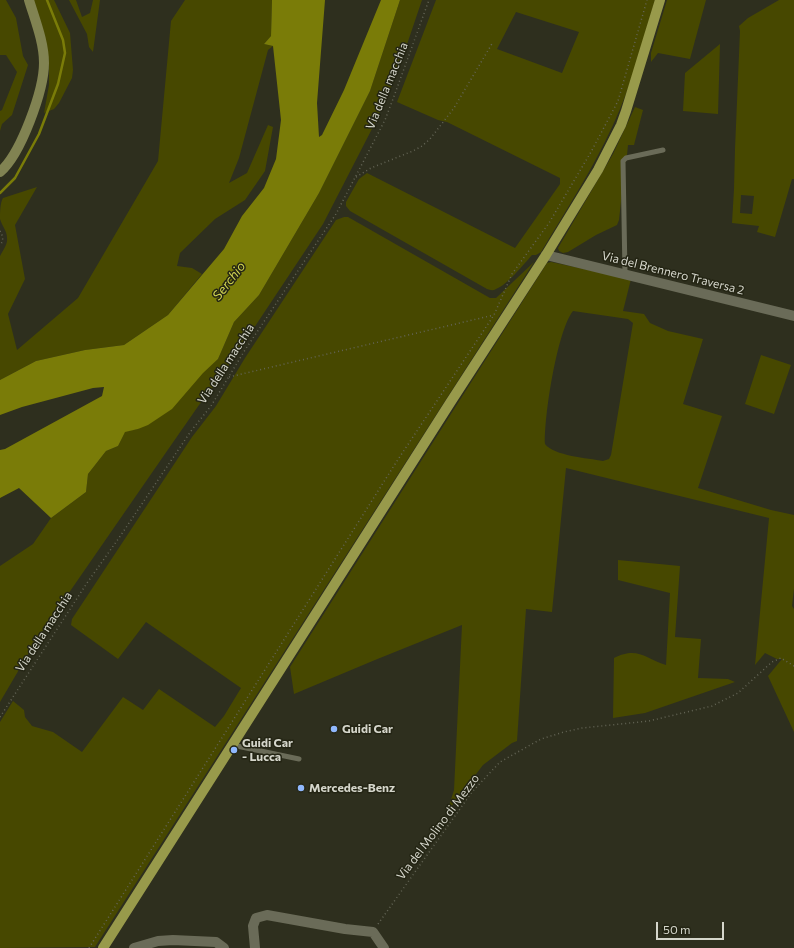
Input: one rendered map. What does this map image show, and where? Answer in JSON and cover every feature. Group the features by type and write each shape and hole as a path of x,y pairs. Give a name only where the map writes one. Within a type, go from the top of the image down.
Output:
{"main road":[{"path":"0,172 15,153 40,91 44,74 42,48 29,0"},
{"path":"103,948 454,396 546,255 598,170 621,125 641,66 660,0"}],"street":[{"name":"Via del Brennero Traversa 2","path":"546,255 794,316"},
{"path":"255,948 253,926 256,918 267,915 345,929 373,932 384,948"},
{"path":"134,948 158,941 173,940 216,942 224,948"}],"lane":[{"path":"625,274 623,161 626,158 663,150"},
{"path":"232,745 299,759"}],"path":[{"name":"Via della macchia","path":"0,717 78,596 191,431 211,406 245,350 298,273 336,214 385,120 429,0"},
{"path":"89,948 397,461 494,315 512,274 549,223 592,152 618,101 647,0"},
{"path":"356,177 375,166 413,151 430,139 454,108 493,42"},
{"path":"0,232 3,236 0,246"},
{"path":"229,377 494,315"},
{"name":"Via del Molino di Mezzo","path":"373,932 472,792 500,762 542,740 564,732 582,728 649,721 712,706 738,694 772,662 781,658 794,666"}],"shaded area":[{"path":"0,0 6,0 16,18 23,56 28,65 12,115 2,124 0,131 0,111 2,110 17,72 6,55 0,55"},
{"path":"33,0 54,0 70,33 73,70 72,78 59,103 54,109 44,113 49,85 49,61"},
{"path":"69,0 76,0 82,17 90,13 93,0 100,0 93,52 89,47 87,34"},
{"path":"185,0 272,0 271,36 264,44 273,46 268,50 239,158 229,183 247,173 268,125 273,127 265,171 245,200 215,219 180,253 177,266 192,268 202,274 168,315 124,345 85,350 36,361 0,380 0,256 7,240 6,233 0,219 2,200 3,198 37,187 15,225 25,279 8,314 17,350 78,298 158,161 171,21"},
{"path":"400,0 422,0 397,74 375,123 323,224 222,376 199,405 37,639 0,702 0,566 33,544 51,518 86,492 88,474 106,451 118,446 125,431 138,429 218,359 234,322 259,295 319,193 370,91"},
{"path":"436,0 655,0 620,110 588,173 541,252 536,255 532,255 510,279 495,290 487,289 350,211 346,206 346,202 359,179 367,173 515,248 560,184 560,178 447,122 438,120 397,102","holes":["516,12 579,32 562,73 497,49"]},
{"path":"667,0 706,0 690,59 658,53 651,62 651,53"},
{"path":"779,0 794,0 794,179 792,179 775,237 757,232 759,226 732,223 739,26 748,18","holes":["741,195 754,196 752,214 740,213"]},
{"path":"720,44 718,114 683,111 685,73"},
{"path":"635,107 643,110 634,145 628,145 619,220 617,225 596,235 568,252 563,253 559,251 558,248 613,154"},
{"path":"348,217 490,298 496,298 534,262 95,947 0,948 0,722 13,701 24,710 25,717 32,726 53,732 82,752 123,697 143,710 159,689 215,727 224,716 241,688 146,622 118,659 71,625 72,619 192,437 216,406 245,358 336,220"},
{"path":"551,262 631,279 623,311 644,314 650,323 668,331 703,339 683,404 722,416 698,488 771,510 794,515 794,589 792,606 794,609 794,732 768,676 782,659 777,659 765,653 755,665 769,518 566,468 552,612 526,609 517,741 512,743 483,765 447,812 454,790 462,625 294,694 290,667 547,263","holes":["573,311 628,319 633,323 611,455 609,459 603,461 572,456 549,448 545,444 549,395 562,336 567,321"]},
{"path":"761,355 791,365 774,414 745,404"},
{"path":"618,560 680,566 675,637 701,639 698,678 728,679 735,682 645,713 613,718 614,658 629,653 635,653 641,654 666,665 670,593 618,580"}],"water":[{"name":"Serchio","path":"272,0 325,0 317,103 319,137 322,135 344,90 381,0 400,0 370,91 319,193 259,295 234,322 218,359 203,373 172,409 148,425 125,432 118,446 106,451 88,474 86,492 51,518 19,488 0,498 0,450 5,449 102,396 104,387 93,388 22,407 0,415 0,380 36,361 85,350 124,345 168,315 224,249 242,216 264,188 276,159 281,120 273,46 264,44 271,36"}],"waterway":[{"path":"0,193 15,178 39,134 58,84 65,53 63,40 47,0"}],"place":[{"name":"Guidi Car","path":"334,729"},
{"name":"Guidi Car - Lucca","path":"234,750"},
{"name":"Mercedes-Benz","path":"301,788"}]}
